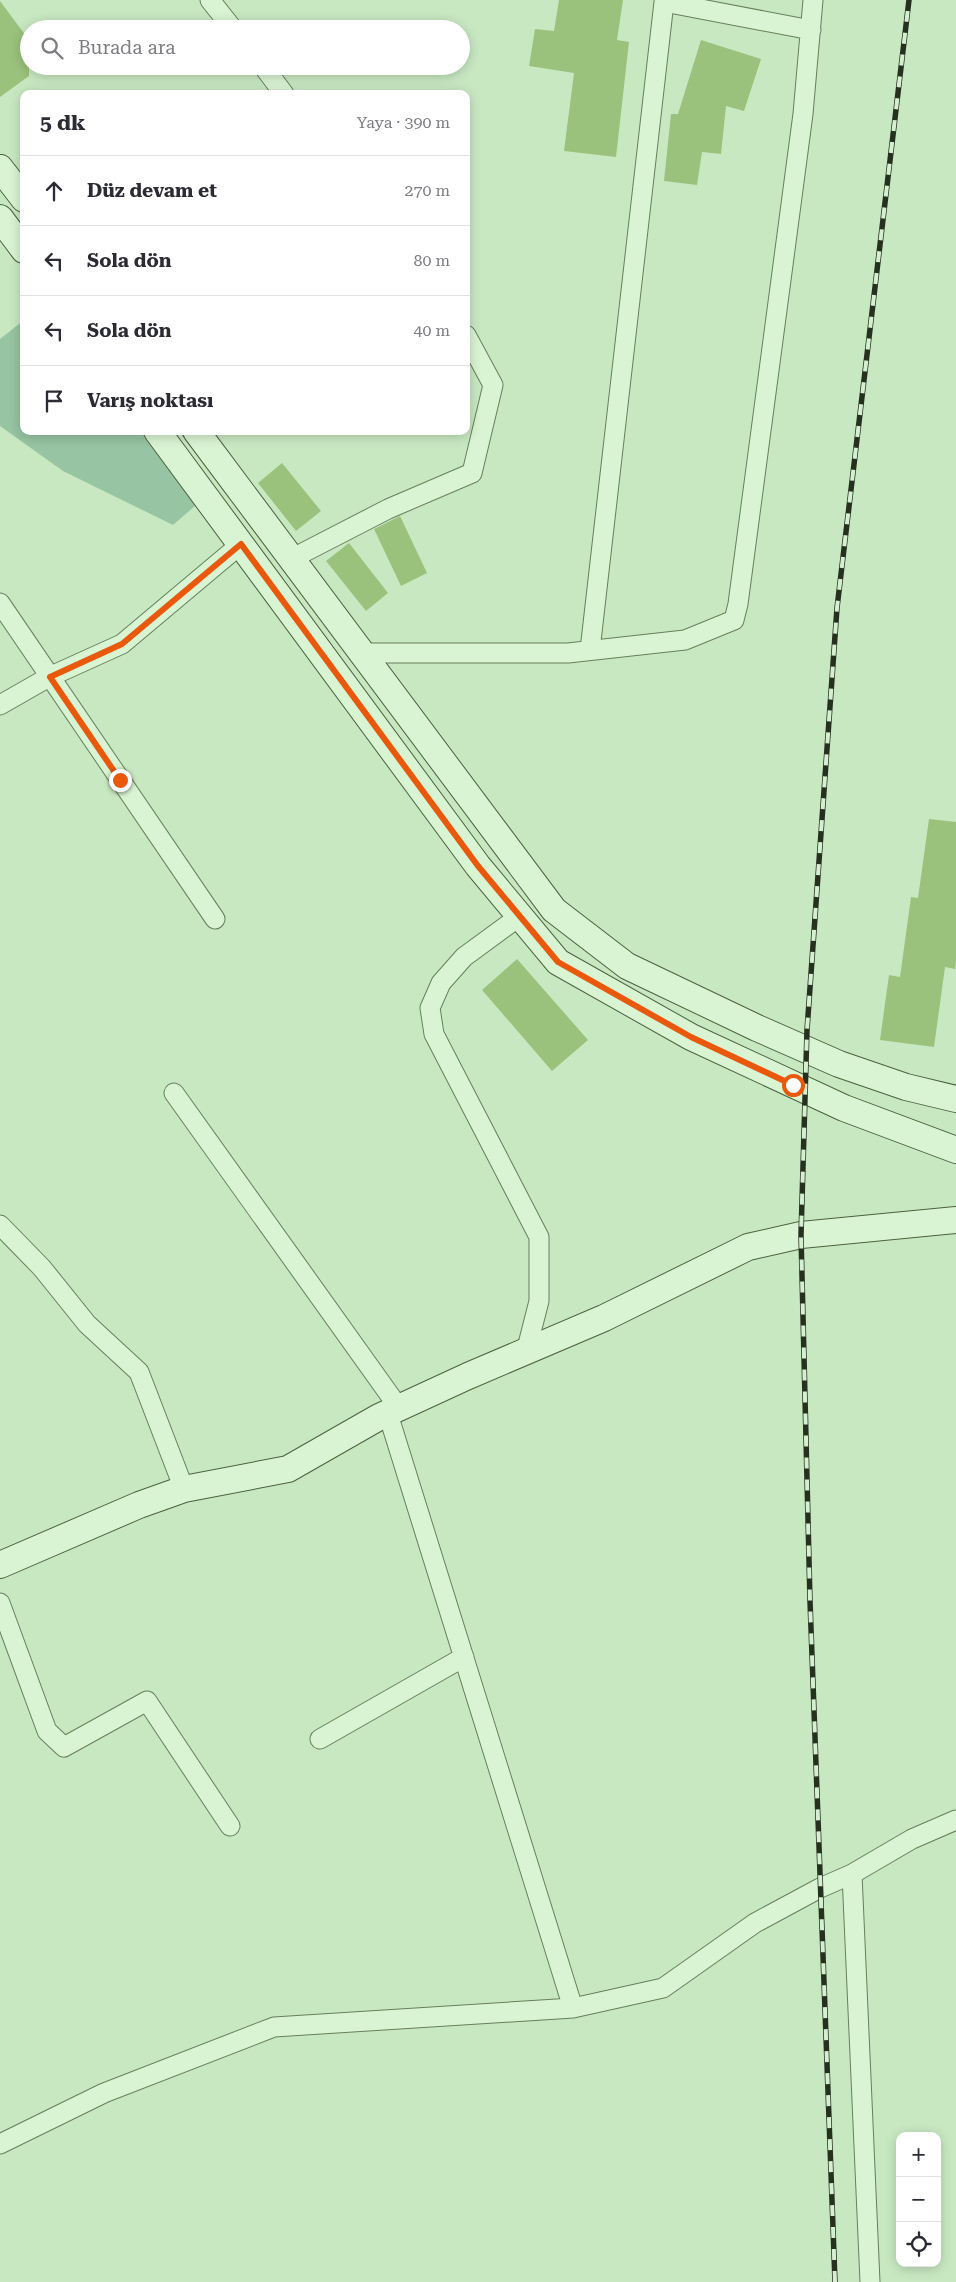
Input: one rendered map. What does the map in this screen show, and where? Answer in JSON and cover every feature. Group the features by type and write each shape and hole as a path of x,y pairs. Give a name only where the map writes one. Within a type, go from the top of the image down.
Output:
{"main road":[{"path":"0,168 20,194"},
{"path":"0,218 20,245"},
{"path":"160,435 478,866 558,962 691,1037 844,1108 956,1150"},
{"path":"199,435 360,653 554,910 627,966 757,1028 840,1064 906,1087 956,1099"},
{"path":"0,1565 138,1505 184,1489 288,1469 393,1411 604,1318 748,1247 801,1235 956,1220"}],"street":[{"path":"210,0 226,20"},
{"path":"360,653 568,653 685,640 734,620 738,604 801,133 813,0"},
{"path":"590,650 664,2 811,30"},
{"path":"270,75 281,90"},
{"path":"291,559 388,509 472,473 493,385 470,342"},
{"path":"0,705 50,677 122,644 241,544"},
{"path":"0,603 215,919"},
{"path":"520,916 464,957 441,984 430,1008 434,1034 539,1237 539,1301 526,1352"},
{"path":"174,1093 393,1411 464,1657 573,2008"},
{"path":"0,1225 42,1268 87,1324 139,1372 184,1489"},
{"path":"0,1603 47,1731 64,1747 147,1701 230,1826"},
{"path":"320,1739 464,1657"},
{"path":"0,2144 104,2092 274,2027 573,2008 664,1988 754,1923 820,1888 852,1874 912,1839 956,1820"},
{"path":"852,1874 870,2282"}],"green space":[{"path":"20,323 20,435 145,435 196,505 173,525 63,471 0,426 0,339"}],"building":[{"path":"559,0 623,0 617,40 629,42 616,157 564,151 574,73 529,66 535,29 554,31"},
{"path":"0,1 20,28 20,75 29,76 0,97"},
{"path":"701,40 761,59 744,111 726,106 721,154 702,152 697,185 664,181 671,114 678,114"},
{"path":"282,463 321,511 296,531 258,483"},
{"path":"400,516 427,573 401,586 374,529"},
{"path":"349,543 388,593 366,611 326,561"},
{"path":"929,819 956,822 956,961 955,969 945,967 934,1047 880,1040 889,975 900,977 911,897 918,898"},
{"path":"517,959 588,1040 552,1071 482,990"}],"railway":[{"path":"835,2282 810,1601 801,1235 807,1030 837,608 909,0"}],"route":[{"path":"120,780 50,677 122,644 241,544 478,866 558,962 691,1037 793,1085"}]}
